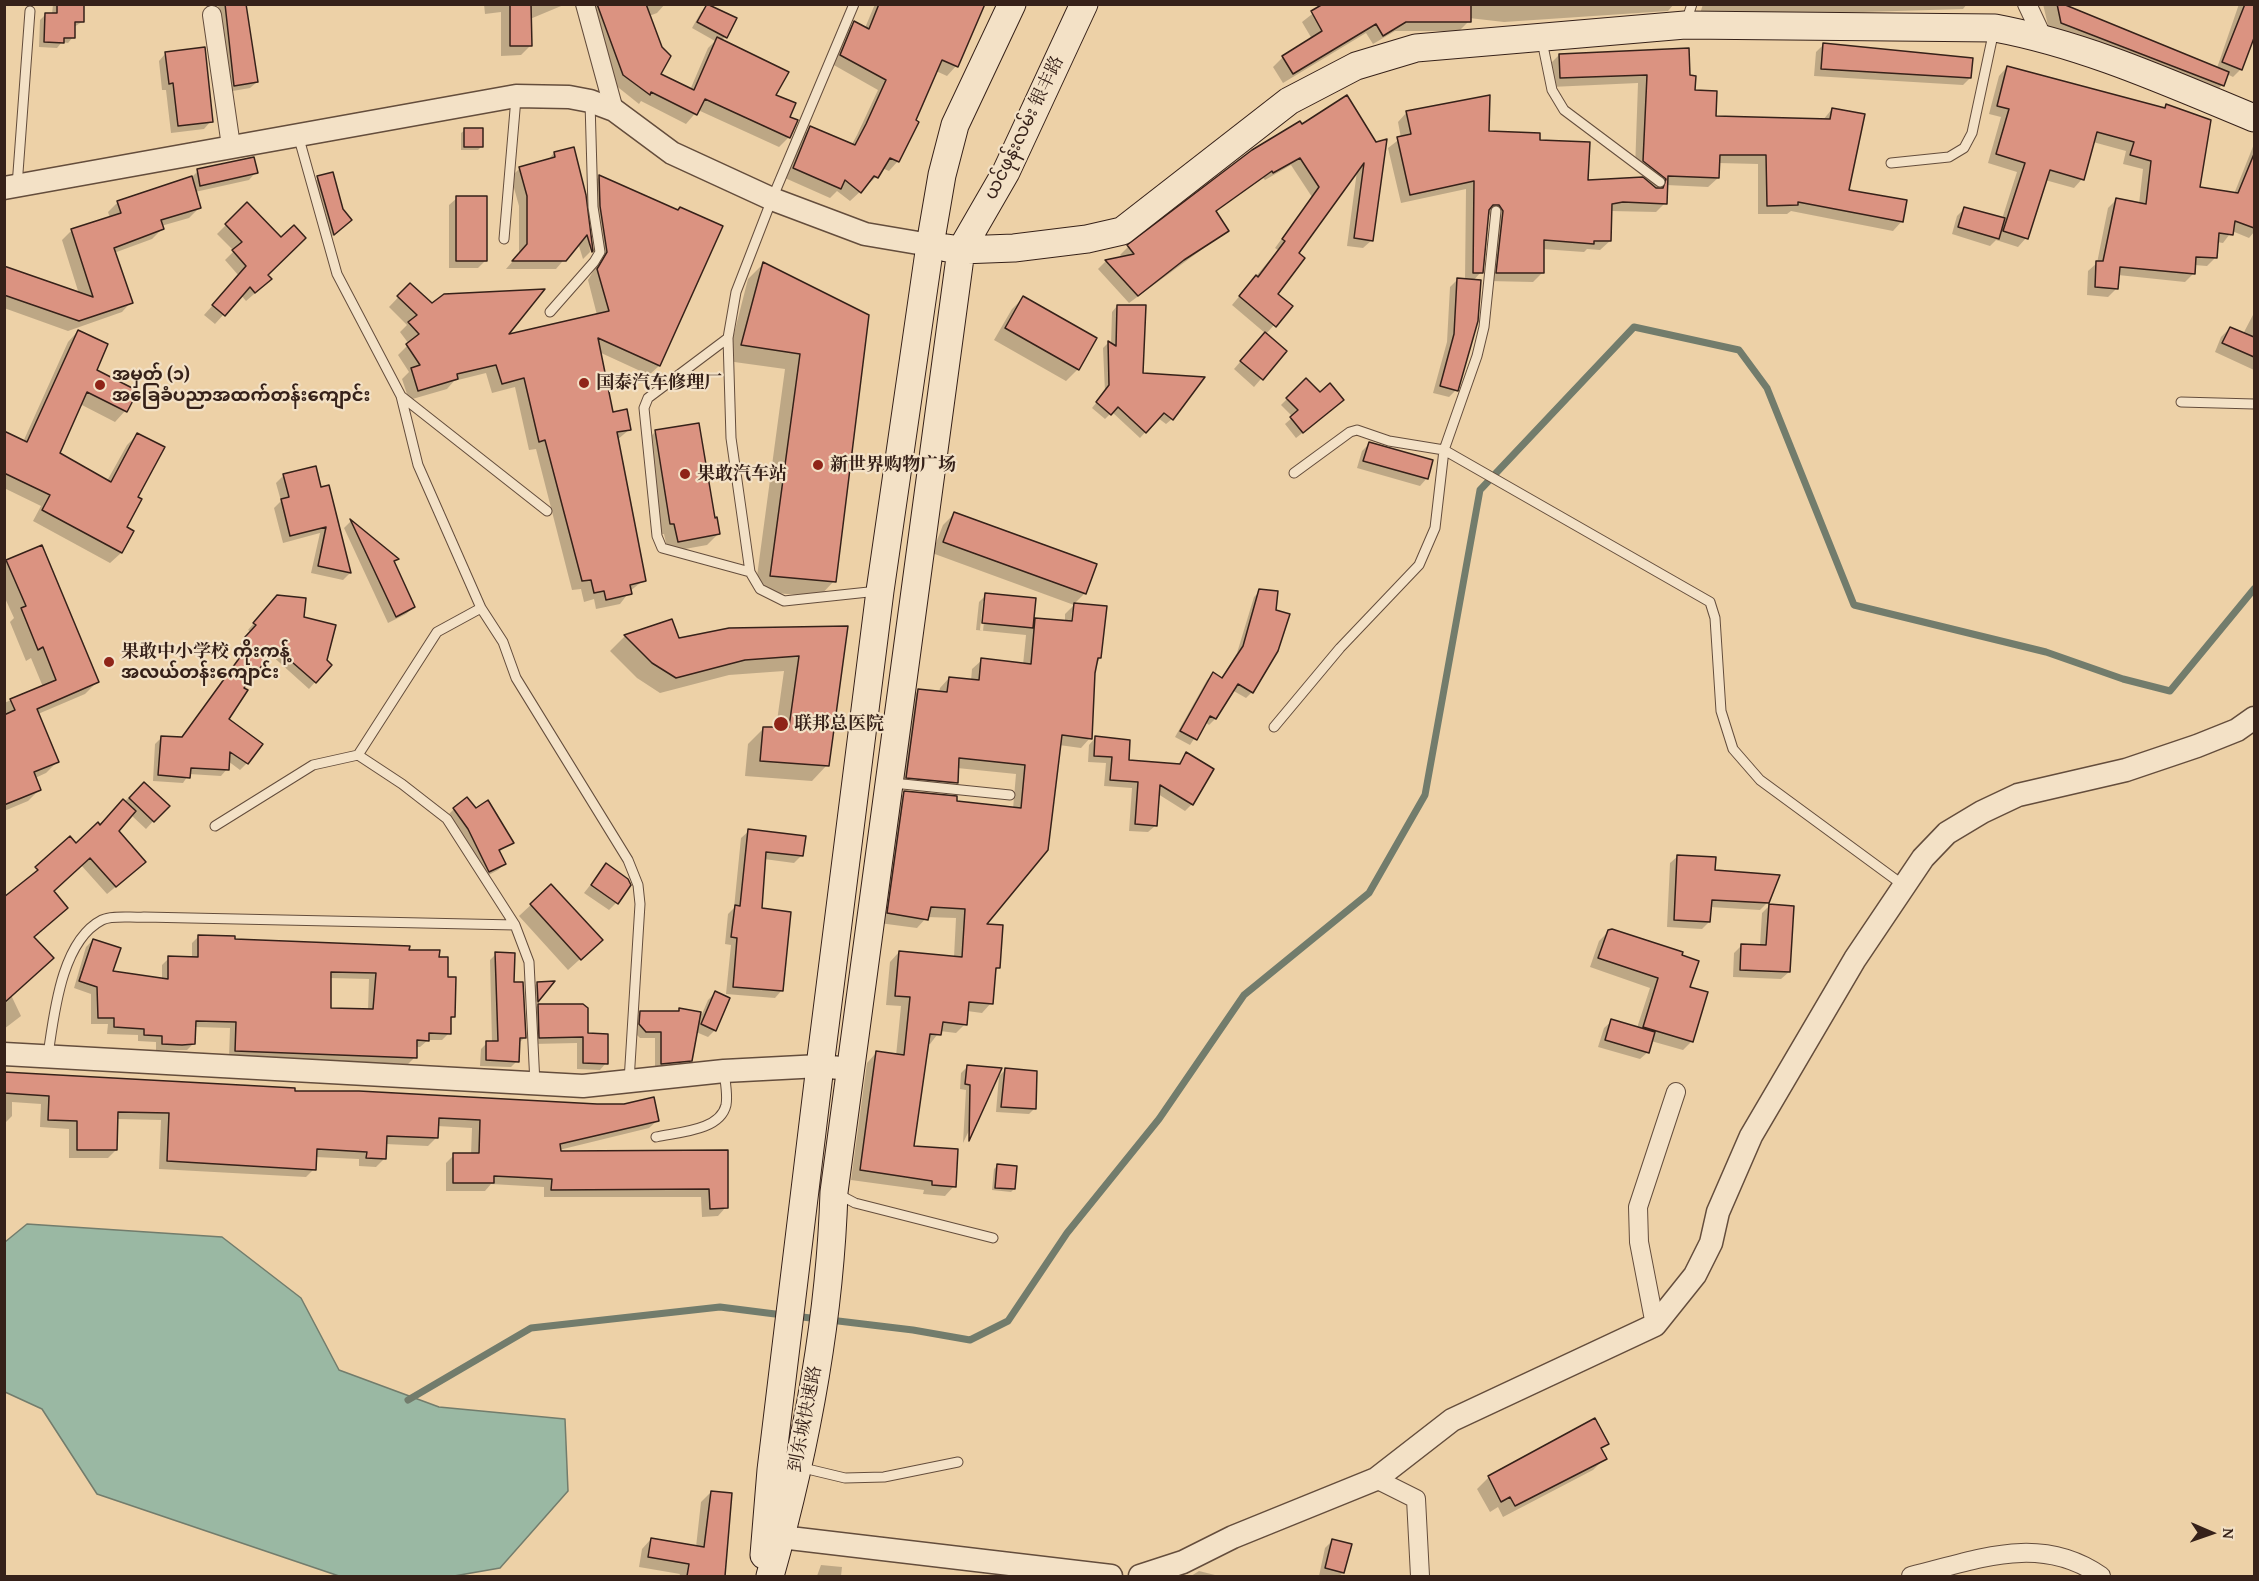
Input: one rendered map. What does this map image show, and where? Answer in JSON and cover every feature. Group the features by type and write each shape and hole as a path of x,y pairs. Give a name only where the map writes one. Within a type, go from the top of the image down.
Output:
{"main road":[{"path":"1012,4 955,125 942,175 930,245 961,250 1014,248 1087,239 1122,231 1289,101 1356,66 1416,48 1541,36 1688,15 1995,28 2042,36 2106,57 2254,118"},
{"name":"ယင်ဖုန်းလမ်း 银丰路","path":"961,250 1006,172 1084,4"},
{"name":"到东城快速路","path":"762,1576 771,1470 820,1066 880,591 930,245"},
{"name":"到东城快速路","path":"770,1576 797,1466 819,1347 832,1259 834,1192 887,783 961,250"}],"street":[{"path":"585,4 614,111"},
{"path":"2027,4 2042,36"},
{"path":"212,15 231,147"},
{"path":"11,187 516,96 569,97 590,100 614,111 672,153 772,199 865,234 930,245"},
{"path":"1140,1576 1183,1562 1233,1537 1376,1479 1452,1420 1655,1325 1695,1275 1711,1243 1718,1212 1750,1136 1855,959 1903,885 1923,858 1947,833 1982,812 2018,795 2126,770 2198,746 2237,730 2254,718"},
{"path":"4,1054 583,1086 724,1071 820,1066 850,1069"},
{"path":"1655,1325 1639,1242 1638,1207 1676,1092"},
{"path":"1376,1479 1416,1499 1420,1576"},
{"path":"781,1537 1111,1576"},
{"path":"1911,1576 1992,1555 2041,1551 2089,1568 2101,1576"}],"lane":[{"path":"852,6 736,292 728,338 731,438 750,572 760,590 784,601 880,591"},
{"path":"11,187 30,11"},
{"path":"1891,163 1949,157 1964,148 1972,133 1995,28"},
{"path":"1541,36 1552,90 1564,110 1660,182"},
{"path":"504,239 516,96"},
{"path":"550,312 600,252 593,207 590,100"},
{"path":"298,134 336,274 401,396 418,465 481,608 503,642 516,678 601,813 628,860 638,885 640,904 629,1081"},
{"path":"1274,727 1340,648 1419,565 1435,528 1444,450 1477,356 1484,327 1496,211"},
{"path":"728,338 648,398 644,408 657,536 662,549 750,572"},
{"path":"401,396 547,511"},
{"path":"2181,402 2254,404"},
{"path":"1294,472 1350,432 1357,430 1389,441 1444,450 1710,602 1715,618 1721,711 1733,749 1760,780 1903,885"},
{"path":"215,826 313,765 358,755 437,632 481,608"},
{"path":"358,755 402,784 447,819 515,925 529,962 535,1084"},
{"path":"887,783 1010,795"},
{"path":"48,1055 57,995 78,942 103,920 156,917 515,925"},
{"path":"656,1137 714,1124 722,1117 727,1103 724,1071"},
{"path":"834,1192 855,1203 993,1238"},
{"path":"797,1466 844,1478 884,1477 958,1462"}],"shaded area":[{"path":"27,1224 222,1237 301,1298 339,1370 439,1407 565,1419 568,1491 500,1568 454,1576 339,1576 97,1494 42,1409 5,1392 5,1242"}],"building":[{"path":"57,4 84,4 84,22 75,22 75,38 64,38 64,43 44,42 45,13 57,13"},
{"path":"225,4 246,4 258,82 234,86"},
{"path":"510,4 531,4 532,46 510,46"},
{"path":"597,4 646,4 662,47 671,56 661,74 694,90 717,37 789,72 776,95 796,103 790,117 798,120 790,138 705,99 697,115 651,92 650,95 623,75"},
{"path":"707,4 737,18 727,38 697,22"},
{"path":"879,4 985,4 958,67 942,60 916,120 919,122 899,162 890,158 878,178 874,176 861,193 845,180 841,189 793,168 810,126 855,145 886,80 840,55 854,21 869,29"},
{"path":"1323,4 1471,4 1471,22 1406,22 1383,36 1376,24 1293,74 1282,56 1322,31 1311,11"},
{"path":"2057,4 2063,4 2229,72 2224,86 2061,23"},
{"path":"2245,4 2254,4 2254,38 2242,70 2222,62"},
{"path":"1823,43 1973,58 1971,78 1821,69"},
{"path":"205,47 213,122 178,126 173,83 169,84 165,52"},
{"path":"1689,48 1690,75 1696,76 1695,90 1717,91 1716,116 1830,119 1832,108 1865,114 1849,190 1907,200 1903,222 1798,202 1798,205 1767,206 1766,155 1720,155 1719,178 1668,176 1667,204 1623,202 1612,204 1611,241 1594,241 1594,244 1544,240 1544,273 1496,273 1503,211 1499,205 1493,205 1489,210 1483,273 1473,273 1474,181 1410,195 1397,137 1411,134 1406,111 1490,95 1489,131 1540,133 1540,140 1590,142 1588,180 1643,177 1656,188 1663,188 1666,179 1643,161 1647,75 1560,78 1559,54"},
{"path":"2007,66 2165,108 2166,104 2211,120 2200,187 2238,193 2254,154 2254,228 2235,221 2233,235 2219,233 2217,258 2196,257 2195,274 2120,267 2118,289 2095,287 2096,261 2103,261 2116,198 2146,204 2151,161 2130,155 2134,142 2097,132 2084,180 2050,170 2028,239 2003,231 2025,163 1996,154 2009,109 1997,106"},
{"path":"1347,95 1376,142 1387,139 1373,241 1354,238 1364,163 1299,253 1305,258 1278,294 1293,306 1276,327 1239,296 1256,275 1258,277 1285,241 1282,239 1319,187 1300,158 1273,173 1272,171 1216,211 1229,231 1184,260 1138,296 1105,260 1134,254 1127,245 1252,150 1300,121 1302,124"},
{"path":"464,128 483,128 483,147 464,147"},
{"path":"574,147 586,195 593,251 587,235 566,261 512,261 527,244 527,196 519,167 555,157 554,152"},
{"path":"254,157 258,173 200,186 197,169"},
{"path":"333,172 343,209 352,220 334,235 317,176"},
{"path":"599,175 678,210 680,207 723,226 660,366 598,338 613,412 627,409 631,430 617,432 646,581 630,585 632,594 606,600 604,591 594,593 591,580 582,581 545,440 539,442 524,378 502,384 496,365 457,374 458,379 418,391 411,368 420,365 406,344 419,334 408,322 417,315 397,296 410,283 432,303 444,294 545,289 509,334 609,311 597,269 607,252 600,206"},
{"path":"192,176 201,208 161,220 164,229 114,248 133,303 79,321 4,295 4,266 93,297 71,229 121,213 117,201"},
{"path":"456,196 487,196 487,261 456,261"},
{"path":"247,202 281,237 294,225 306,238 268,275 272,279 255,293 250,287 225,316 212,305 246,266 232,250 242,242 225,224"},
{"path":"1964,207 2005,218 1999,239 1958,227"},
{"name":"新世界购物广场","path":"763,262 869,315 836,582 770,576 800,354 741,345"},
{"path":"1457,278 1481,280 1478,321 1458,391 1440,386 1454,334"},
{"path":"1023,296 1097,338 1079,370 1005,328"},
{"path":"1117,305 1146,305 1143,373 1205,377 1173,420 1164,413 1146,433 1118,407 1111,415 1096,402 1109,385 1108,341 1116,346"},
{"path":"2230,327 2254,337 2254,357 2222,343"},
{"path":"78,330 108,344 97,370 138,391 127,412 87,392 60,453 111,482 137,433 165,447 138,497 142,499 127,527 134,531 122,553 42,510 50,495 4,473 4,431 27,442"},
{"path":"1265,332 1287,351 1263,380 1240,361"},
{"path":"1306,378 1320,392 1330,383 1344,400 1303,433 1290,417 1298,410 1286,398"},
{"name":"果敢汽车站","path":"699,423 715,518 717,517 720,534 678,542 674,524 670,524 655,430"},
{"path":"1369,442 1433,460 1428,479 1363,461"},
{"path":"316,466 321,487 329,485 351,573 318,566 326,527 290,536 281,499 289,497 283,474"},
{"path":"954,512 1097,564 1086,594 943,542"},
{"path":"350,519 399,559 394,561 415,607 396,617"},
{"path":"42,545 99,682 37,709 59,762 34,772 41,790 4,805 4,715 15,710 10,699 56,680 43,647 38,650 21,608 26,606 6,560"},
{"path":"1259,589 1278,591 1276,610 1290,614 1278,651 1253,693 1238,684 1216,719 1210,716 1197,740 1180,731 1213,672 1222,678 1243,646"},
{"path":"985,593 1036,598 1033,628 982,623"},
{"path":"277,595 306,598 304,617 336,625 327,660 332,665 316,683 276,648 244,688 248,690 229,719 263,744 248,764 230,752 229,770 191,768 190,778 158,775 161,736 182,737 251,642 245,637 256,625 253,623"},
{"path":"1074,603 1107,606 1101,658 1098,658 1095,673 1092,739 1062,735 1048,850 987,924 1003,925 1000,968 996,968 993,1004 969,1002 967,1025 943,1022 941,1035 930,1034 914,1146 958,1149 956,1187 932,1185 932,1181 860,1170 876,1051 904,1055 910,997 895,996 899,951 962,957 965,909 931,907 928,920 887,913 904,791 957,796 957,801 1021,808 1025,765 959,758 958,783 906,778 918,689 947,692 949,677 979,680 981,658 1031,664 1035,618 1072,621"},
{"path":"672,619 679,638 729,628 848,626 829,766 760,761 763,727 789,727 799,656 745,660 676,678 652,663 624,635"},
{"path":"1095,736 1130,740 1129,760 1180,764 1186,752 1214,769 1193,805 1160,785 1157,826 1135,824 1138,782 1110,780 1112,757 1094,756"},
{"path":"144,782 170,806 154,822 129,798"},
{"path":"467,797 476,808 488,800 514,843 499,850 506,864 489,872 468,829 453,808"},
{"path":"123,799 136,811 119,831 146,862 116,887 90,858 54,891 68,908 34,937 54,958 4,1003 4,897 38,870 35,867 70,836 76,843 98,822 100,825"},
{"path":"748,829 806,836 803,856 766,852 762,908 791,912 783,991 733,987 737,938 731,937 735,905 740,906"},
{"path":"1677,855 1716,857 1715,870 1780,875 1769,903 1712,900 1710,922 1674,920"},
{"path":"606,863 628,879 631,885 618,904 591,885"},
{"path":"551,884 603,940 581,960 530,904"},
{"path":"1769,904 1794,906 1790,972 1740,970 1741,944 1766,945"},
{"path":"1612,929 1683,952 1682,955 1699,961 1690,987 1708,992 1693,1042 1643,1027 1658,978 1598,958 1608,930"},
{"path":"198,935 235,936 235,939 410,946 409,950 440,950 439,957 448,957 448,977 456,977 455,1017 451,1017 451,1034 429,1033 429,1041 417,1040 417,1058 235,1051 236,1022 196,1021 195,1044 162,1044 162,1036 144,1035 144,1029 114,1027 114,1018 98,1018 97,987 79,981 93,939 121,948 113,971 168,979 168,956 198,957","holes":["331,972 376,973 373,1009 331,1008"]},
{"path":"495,952 515,953 514,982 523,982 526,1038 520,1038 519,1062 486,1060 486,1041 498,1041"},
{"path":"555,981 538,1002 537,982"},
{"path":"715,991 730,998 716,1031 701,1024"},
{"path":"538,1004 583,1004 588,1008 588,1033 608,1034 608,1064 583,1063 583,1037 539,1038"},
{"path":"679,1008 701,1012 692,1061 661,1064 661,1032 646,1032 639,1024 640,1011 679,1011"},
{"path":"1611,1019 1655,1032 1649,1053 1605,1040"},
{"path":"967,1065 1002,1068 969,1141 970,1085 965,1084"},
{"path":"1005,1068 1037,1071 1036,1109 1001,1107"},
{"path":"4,1072 295,1088 295,1091 359,1091 597,1104 624,1104 654,1097 659,1121 560,1144 561,1151 728,1150 728,1208 710,1209 709,1189 551,1190 552,1179 494,1176 494,1183 453,1183 453,1153 479,1153 480,1120 439,1118 438,1138 387,1136 386,1159 366,1158 367,1152 317,1149 316,1170 167,1161 169,1113 118,1112 117,1150 77,1150 77,1121 48,1120 49,1096 4,1093"},
{"path":"997,1164 1017,1166 1015,1189 995,1188"},
{"path":"1595,1418 1609,1444 1601,1448 1607,1459 1515,1506 1510,1497 1501,1502 1488,1476"},
{"path":"711,1491 732,1493 725,1576 687,1576 689,1564 648,1557 651,1538 704,1547"},
{"path":"1332,1539 1352,1544 1344,1573 1325,1568"}],"waterway":[{"path":"830,1320 913,1330 970,1340 1008,1321 1067,1233 1159,1119 1244,995 1369,893 1425,795 1480,490 1634,327 1739,350 1767,388 1854,605 2046,652 2123,679 2170,691 2254,589"},
{"path":"408,1400 531,1328 720,1307 783,1315"},
{"path":"794,1316 819,1319"}],"place":[{"name":"国泰汽车修理厂","path":"584,383"},
{"name":"အမှတ် (၁) အခြေခံပညာအထက်တန်းကျောင်း","path":"100,385"},
{"name":"新世界购物广场","path":"818,465"},
{"name":"果敢汽车站","path":"685,474"},
{"name":"果敢中小学校 ကိုးကန့် အလယ်တန်းကျောင်း","path":"109,662"},
{"name":"联邦总医院","path":"781,724"}]}
